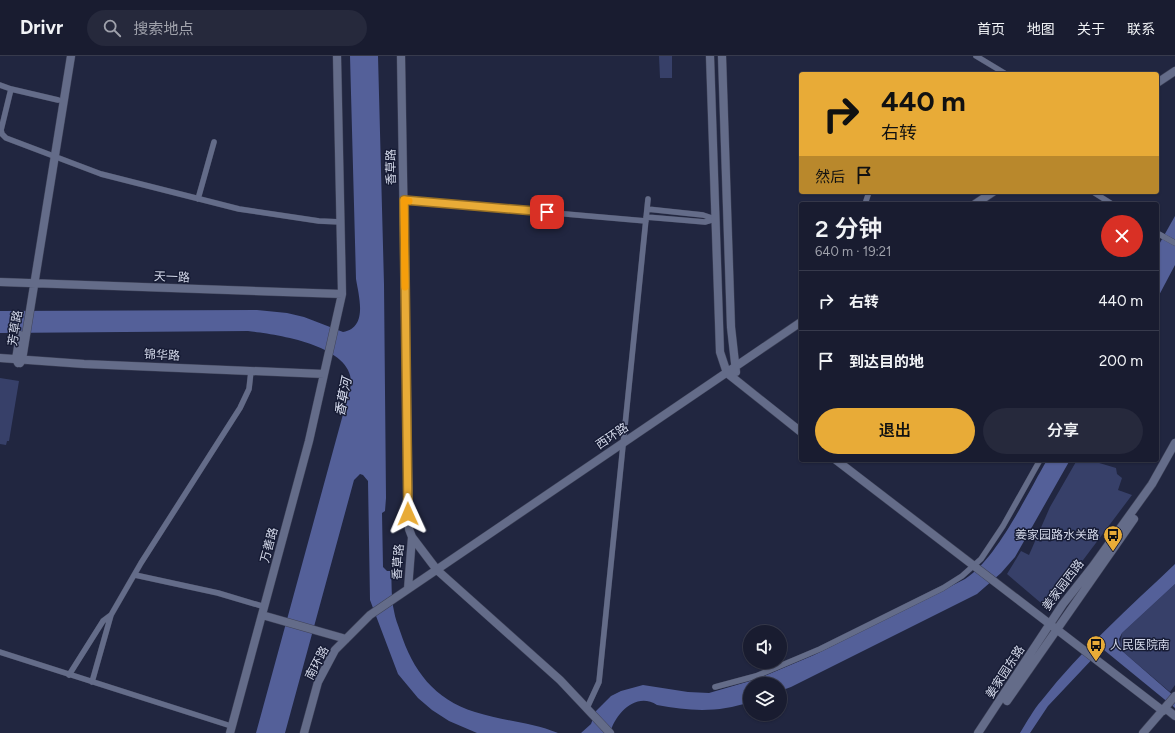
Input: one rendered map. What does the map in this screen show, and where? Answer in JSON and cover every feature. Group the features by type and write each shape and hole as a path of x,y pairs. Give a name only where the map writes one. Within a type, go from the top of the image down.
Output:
{"street":[{"name":"芳草路","path":"52,156 58,100 65,56"},
{"name":"芳草路","path":"19,361 52,156 71,56"},
{"name":"万善路","path":"230,730 309,442 342,294 337,56"},
{"name":"香草路","path":"401,56 409,530 412,537 408,589"},
{"path":"710,56 720,352 727,373 799,430"},
{"path":"722,56 731,327 738,382"},
{"path":"976,56 1003,72"},
{"path":"1159,81 1175,71"},
{"path":"0,85 58,100"},
{"path":"11,89 1,130 2,134 6,138 101,174 198,199 240,209 311,220 341,222"},
{"path":"198,199 214,142"},
{"path":"978,202 990,194"},
{"path":"1096,194 1109,202"},
{"path":"588,708 599,682 648,199"},
{"path":"404,200 646,219 705,222 727,220"},
{"path":"647,210 703,214 716,220"},
{"path":"1159,235 1175,242"},
{"name":"天一路","path":"0,282 342,294"},
{"name":"西环路","path":"437,570 799,323"},
{"name":"锦华路","path":"0,358 19,361 323,377"},
{"name":"锦华路","path":"0,363 19,361"},
{"path":"92,682 111,615 134,575 240,408 249,389 251,374"},
{"name":"姜家园西路","path":"1053,625 1152,484 1175,443"},
{"name":"姜家园西路","path":"1053,625 1150,495 1175,451"},
{"path":"839,462 1099,661 1175,716"},
{"path":"715,688 756,676 820,649 942,588 976,567 1003,526 1039,462"},
{"path":"412,537 437,570 560,680 610,733"},
{"path":"408,589 437,570"},
{"path":"134,575 218,593 264,607"},
{"name":"南环路","path":"304,733 318,682 336,650 370,615 408,589"},
{"path":"69,675 103,621 111,615"},
{"path":"262,615 346,639"},
{"name":"姜家园东路","path":"978,733 1033,651 1053,625"},
{"name":"姜家园东路","path":"984,733 1053,625"},
{"path":"0,652 230,730"},
{"path":"1143,733 1175,696"}],"shaded area":[{"path":"350,56 378,56 384,284 386,498 385,511 382,513 383,567 387,571 391,571 394,614 411,659 427,682 448,699 475,712 496,718 538,726 558,733 477,733 449,721 432,710 418,698 398,674 370,600 368,481 363,475 360,474 354,480 285,733 256,733 351,385 349,371 340,360 327,351 311,344 276,335 248,331 0,333 0,311 257,310 287,313 304,317 343,332 351,329 356,325 359,318 360,303 356,279"},
{"path":"659,56 672,56 672,78 660,78"},
{"path":"1175,216 1175,265 1159,295 1159,244"},
{"path":"0,378 19,381 9,441 7,441 6,445 0,444"},
{"path":"1046,462 1069,462 1015,557 1001,573 977,594 791,687 787,688 787,677 762,677 781,669 787,669 787,666 814,655 965,579 977,570 988,557 1000,542"},
{"path":"1076,462 1096,462 1116,468 1117,474 1122,478 1118,490 1132,495 1053,600 1041,603 1007,574 1021,551 1029,555 1050,507"},
{"path":"1175,564 1175,584 1122,633 1119,639 1121,650 1175,697 1175,708 1104,650 1098,653 1048,706 1030,733 1020,733 1039,704 1089,646"},
{"path":"1175,584 1175,685 1170,692 1121,650 1120,645 1122,633"},
{"path":"743,683 743,704 726,708 692,710 657,705 649,701 642,701 634,703 622,712 616,719 610,733 581,733 591,724 596,711 611,696 621,691 643,685 688,692 709,693"}],"slow traffic":[{"path":"405,287 404,200 409,201"}],"place":[{"name":"姜家园路水关路","path":"1113,552"},
{"name":"人民医院南","path":"1096,662"}],"route":[{"path":"408,514 404,200 547,212"}],"water label":[{"name":"香草河","path":"343,397"}]}
